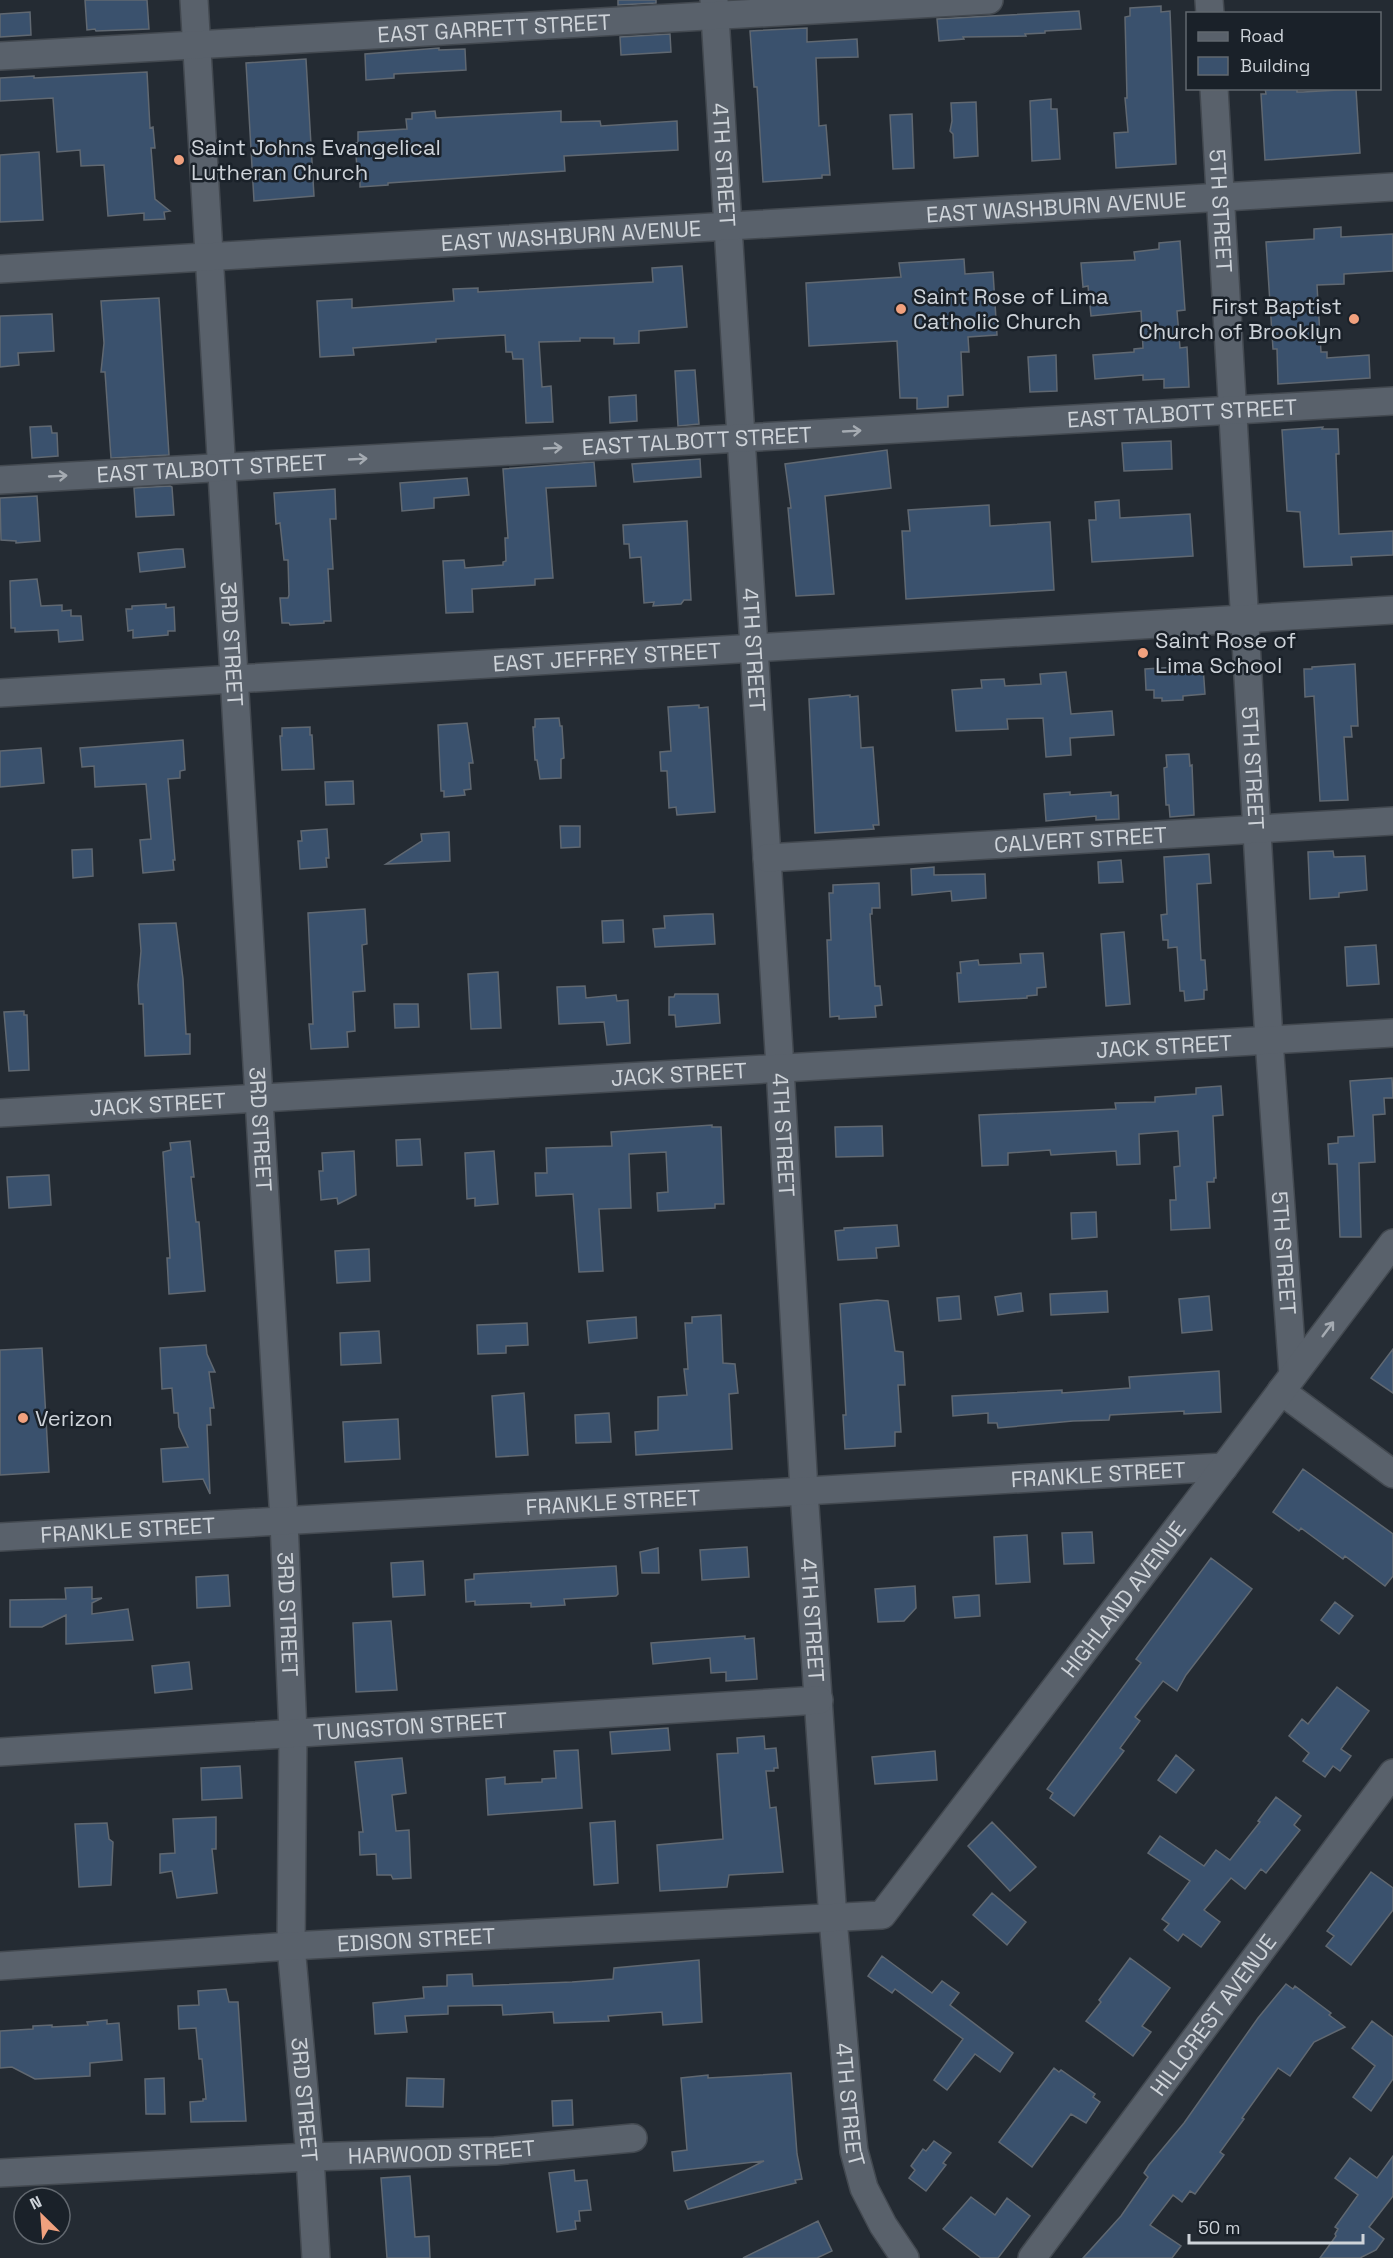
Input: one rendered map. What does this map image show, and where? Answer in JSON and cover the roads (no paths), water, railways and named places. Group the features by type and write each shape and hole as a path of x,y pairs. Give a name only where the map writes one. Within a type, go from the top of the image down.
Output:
{"street":[{"name":"3RD STREET","path":"194,0 284,1521 293,1734 291,1946 310,2157 316,2258"},
{"name":"EAST GARRETT STREET","path":"0,56 196,45 714,8 989,0"},
{"name":"4TH STREET","path":"714,8 804,1491 833,1919 854,2151 864,2188 883,2225 905,2258"},
{"name":"5TH STREET","path":"1214,90 1287,1383"},
{"name":"EAST WASHBURN AVENUE","path":"0,269 1393,187"},
{"name":"EAST TALBOTT STREET","path":"0,480 1393,401"},
{"name":"EAST JEFFREY STREET","path":"0,693 1393,610"},
{"name":"CALVERT STREET","path":"767,858 1393,821"},
{"name":"JACK STREET","path":"0,1113 1393,1033"},
{"name":"HIGHLAND AVENUE","path":"833,1919 882,1915 1393,1243"},
{"path":"1287,1383 1393,1474"},
{"name":"FRANKLE STREET","path":"0,1537 1224,1467"},
{"name":"TUNGSTON STREET","path":"0,1752 819,1700"},
{"name":"HILLCREST AVENUE","path":"1032,2258 1393,1773"},
{"name":"EDISON STREET","path":"0,1966 291,1946 833,1919"},
{"name":"HARWOOD STREET","path":"0,2174 310,2157 495,2151 633,2138"}],"place":[{"name":"Saint Johns Evangelical Lutheran Church","path":"179,160"},
{"name":"Saint Rose of Lima Catholic Church","path":"901,309"},
{"name":"First Baptist Church of Brooklyn","path":"1354,319"},
{"name":"Saint Rose of Lima School","path":"1143,653"},
{"name":"Verizon","path":"23,1418"}]}
